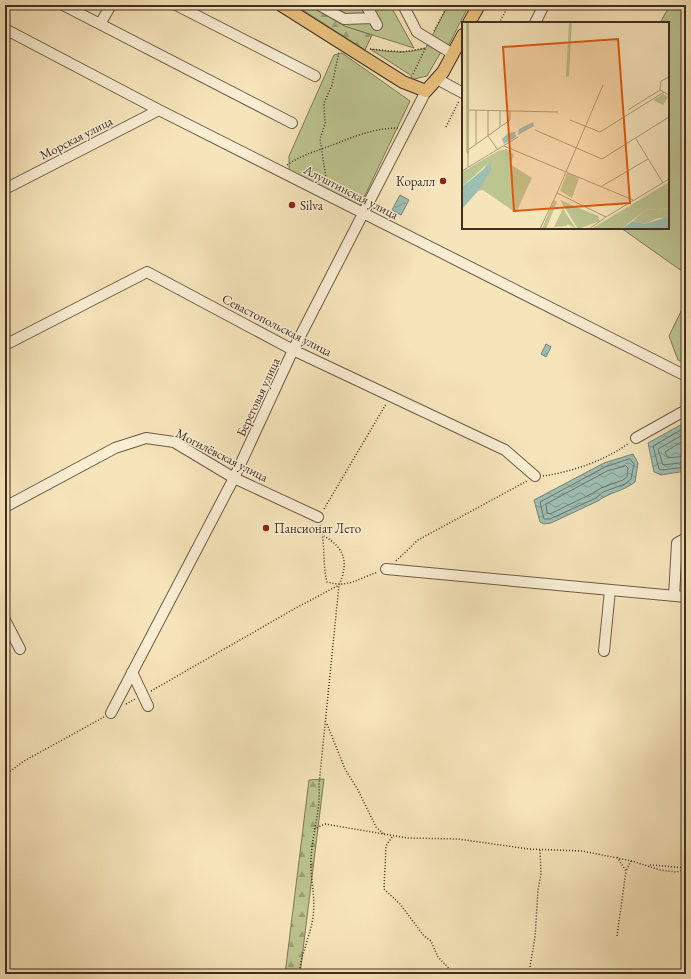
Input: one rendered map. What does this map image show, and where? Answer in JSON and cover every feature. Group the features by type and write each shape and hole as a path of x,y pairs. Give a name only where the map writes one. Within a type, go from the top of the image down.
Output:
{"main road":[{"path":"281,5 403,82 426,91 443,72 462,36"},
{"path":"470,22 479,5"}],"street":[{"path":"63,5 292,123"},
{"path":"100,24 111,5"},
{"path":"176,5 315,76"},
{"path":"319,5 344,19 375,21 366,5"},
{"path":"403,5 417,32 453,54"},
{"path":"536,22 544,5"},
{"name":"Алуштинская улица","path":"5,30 159,110 686,376"},
{"path":"437,79 461,97"},
{"name":"Береговая улица","path":"111,712 234,478 293,350 426,91"},
{"name":"Морская улица","path":"5,189 159,110"},
{"name":"Севастопольская улица","path":"5,345 147,272 293,350 505,450 535,476"},
{"path":"636,438 686,410"},
{"name":"Могилёвская улица","path":"5,507 114,448 146,438 174,442 234,478 318,517"},
{"path":"674,596 677,543 686,538"},
{"path":"386,569 686,597"},
{"path":"604,651 610,590"},
{"path":"5,620 20,648"},
{"path":"132,672 148,706"}],"path":[{"path":"500,22 509,5"},
{"path":"325,193 327,181 320,139 325,124 324,103 332,85 339,57 338,41"},
{"path":"370,49 402,52 426,48"},
{"path":"446,127 461,97"},
{"path":"280,171 298,158 351,137 384,128 408,127"},
{"path":"339,585 327,582 324,568 324,536 318,517 333,495 391,396"},
{"path":"5,775 24,761 294,609 339,585 346,584 386,569 418,540 535,476 557,473 594,461 625,446 636,438"},
{"path":"299,974 313,917 314,900 311,860 314,829 320,800 319,785 327,723 339,585 345,564 342,550 324,536"},
{"path":"681,694 686,694"},
{"path":"327,723 345,769 358,790 376,827 385,835"},
{"path":"314,829 325,824 407,838 458,839 540,850 582,851 632,860 660,870 676,872 686,869"},
{"path":"393,836 386,846 384,889 400,904 424,936 431,941 438,957 454,974"},
{"path":"530,967 535,937 538,890 541,874 540,850"},
{"path":"617,857 626,871"},
{"path":"617,936 626,871 632,860"},
{"path":"648,865 686,869"}],"green space":[{"path":"295,5 310,5 344,26 372,35 365,50"},
{"path":"310,5 390,5 414,48 344,26"},
{"path":"448,5 469,5 446,50 430,40"},
{"path":"670,5 686,5 686,274 622,229 669,229 669,22 661,22"},
{"path":"427,45 441,52 427,76 410,80 412,76 370,49 405,52 426,48"},
{"path":"342,53 410,101 360,206 289,172 289,156 334,55"},
{"path":"686,301 686,364 678,360 669,336"},
{"path":"324,779 300,974 285,974 309,780"}],"water":[{"path":"400,195 409,200 401,215 392,210"},
{"path":"546,344 551,347 546,357 541,354"},
{"path":"686,422 686,471 661,475 654,472 648,443"},
{"path":"633,454 638,463 635,482 626,488 551,523 544,524 540,522 534,500 604,463"}],"place":[{"name":"Коралл","path":"443,181"},
{"name":"Silva","path":"292,205"},
{"name":"Пансионат Лето","path":"266,528"}]}
